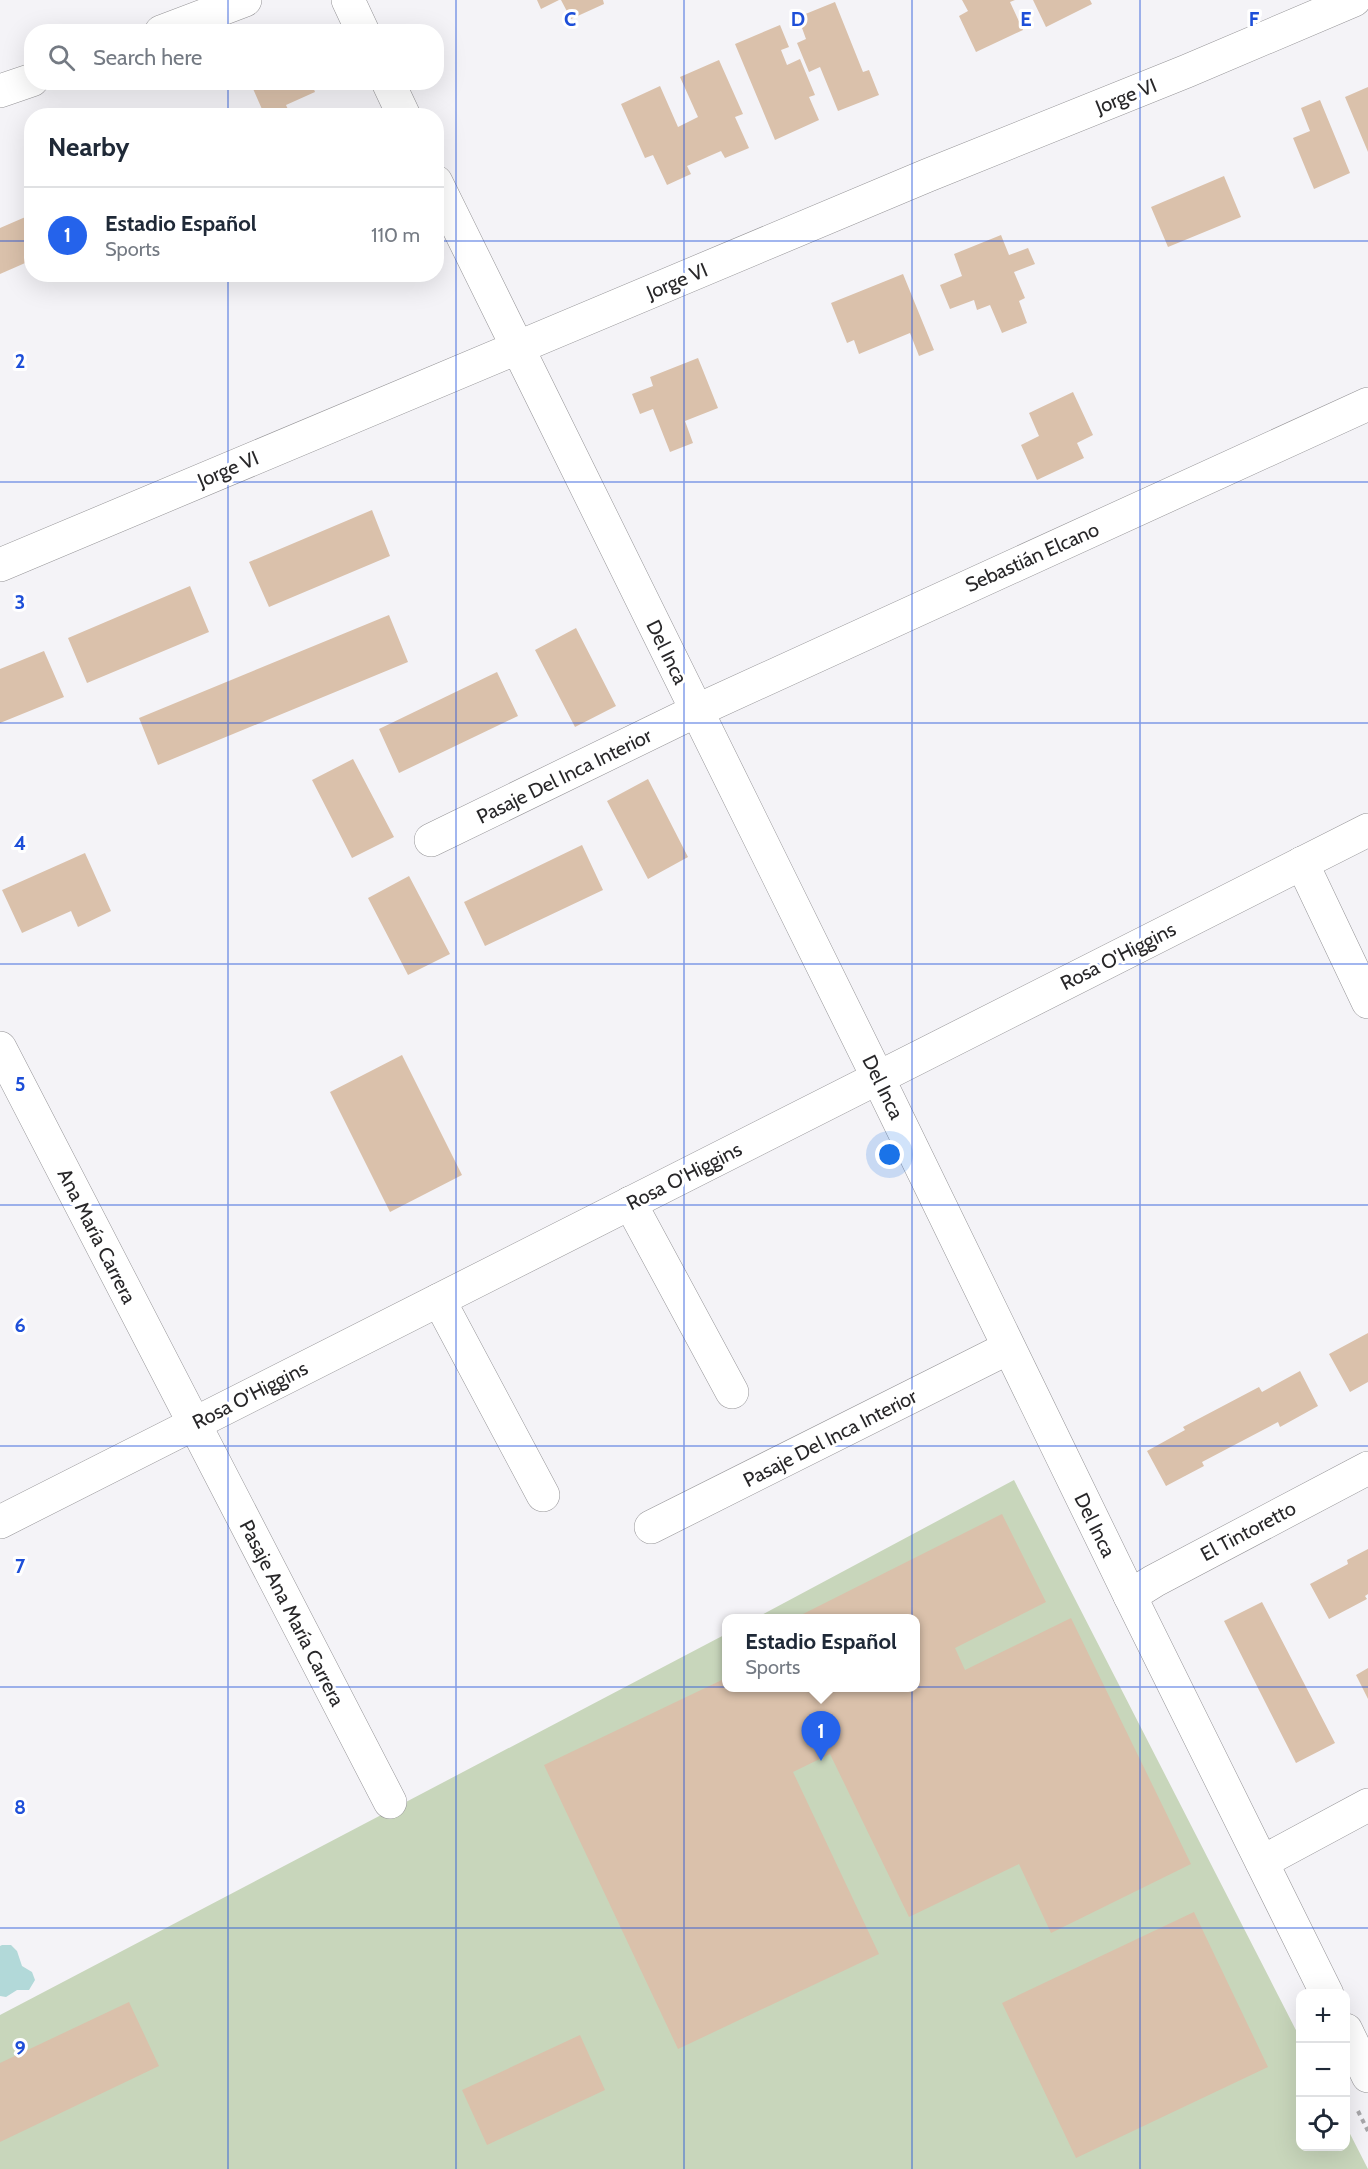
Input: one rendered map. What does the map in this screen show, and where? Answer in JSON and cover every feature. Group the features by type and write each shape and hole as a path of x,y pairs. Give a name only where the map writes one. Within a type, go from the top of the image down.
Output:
{"street":[{"path":"182,24 245,0"},
{"path":"348,0 359,24"},
{"name":"Jorge VI","path":"0,565 904,185 1354,0"},
{"path":"0,91 24,83"},
{"path":"392,90 400,108"},
{"name":"Del Inca","path":"444,198 1325,1989"},
{"name":"Sebastián Elcano","path":"696,711 1368,404"},
{"name":"Pasaje Del Inca Interior","path":"430,840 696,711"},
{"name":"Rosa O'Higgins","path":"0,1522 1368,830"},
{"path":"1302,863 1368,1002"},
{"name":"Ana María Carrera","path":"0,1048 194,1424"},
{"path":"630,1203 732,1392"},
{"path":"439,1300 543,1495"},
{"name":"Pasaje Del Inca Interior","path":"651,1527 1008,1348"},
{"name":"Pasaje Ana María Carrera","path":"194,1424 390,1802"},
{"name":"El Tintoretto","path":"1130,1596 1368,1468"},
{"path":"1262,1862 1368,1805"},
{"path":"1350,2038 1368,2076"}],"green space":[{"path":"1014,1480 1296,2030 1296,2151 1350,2151 1350,2134 1368,2169 0,2169 0,2015 722,1636 722,1692 920,1692 920,1614 763,1614"}],"water":[{"path":"11,1945 17,1951 22,1966 32,1972 35,1980 29,1990 17,1990 6,1997 0,1996 0,1946"}],"building":[{"path":"537,0 559,0 541,9"},
{"path":"561,0 603,0 604,4 571,19"},
{"path":"962,0 1015,0 1010,2 1023,30 976,52 959,16 968,11"},
{"path":"1033,0 1090,0 1092,4 1046,27"},
{"path":"835,2 863,72 869,70 879,95 838,111 820,67 809,72 797,43 806,39 798,17"},
{"path":"780,25 789,47 781,50 787,65 800,59 815,95 809,97 819,120 775,140 735,44"},
{"path":"719,60 743,114 735,117 749,148 725,158 721,151 687,166 691,174 667,185 653,155 645,158 621,104 660,86 678,127 698,117 680,77"},
{"path":"1368,87 1368,152 1345,97"},
{"path":"254,90 314,90 315,92 286,105 287,108 261,108"},
{"path":"1320,100 1350,173 1314,189 1293,138 1310,131 1301,108"},
{"path":"1224,176 1241,217 1168,247 1151,207"},
{"path":"24,218 24,264 0,274 0,228"},
{"path":"1001,235 1009,255 1028,248 1035,264 1014,272 1025,298 1019,301 1027,323 1002,333 990,305 977,310 974,300 950,309 940,285 962,276 954,254"},
{"path":"903,274 934,350 919,356 910,333 859,354 854,340 847,343 831,303"},
{"path":"698,358 718,408 685,421 693,443 670,452 653,409 640,414 632,394 653,386 650,377"},
{"path":"1073,392 1093,435 1077,443 1084,458 1037,480 1021,445 1039,436 1029,413"},
{"path":"372,510 390,556 269,607 249,562"},
{"path":"190,586 209,632 87,683 68,638"},
{"path":"389,615 408,662 158,765 139,718"},
{"path":"576,628 616,706 575,727 535,650"},
{"path":"44,651 64,697 0,723 0,669"},
{"path":"497,672 518,716 399,773 379,729"},
{"path":"353,759 394,837 352,858 312,780"},
{"path":"648,779 688,857 648,879 607,801"},
{"path":"582,845 603,890 485,946 464,902"},
{"path":"85,853 111,911 78,927 71,911 22,933 2,890"},
{"path":"409,876 450,954 408,975 368,898"},
{"path":"402,1055 462,1175 390,1212 330,1092"},
{"path":"1368,1333 1368,1382 1350,1392 1329,1354"},
{"path":"1300,1371 1318,1406 1280,1427 1278,1422 1202,1462 1204,1466 1166,1486 1147,1451 1185,1430 1183,1427 1259,1387 1262,1392"},
{"path":"1002,1514 1046,1602 955,1648 965,1670 1071,1618 1191,1864 1051,1933 1019,1864 909,1917 830,1754 793,1772 879,1954 678,2049 544,1765 722,1680 722,1692 920,1692 920,1614 803,1614"},
{"path":"1368,1549 1368,1594 1365,1596 1367,1599 1329,1619 1310,1584 1348,1564 1347,1560"},
{"path":"1262,1602 1335,1743 1296,1763 1224,1621"},
{"path":"1368,1668 1368,1699 1356,1675"},
{"path":"1194,1912 1268,2067 1076,2158 1002,2003"},
{"path":"129,2002 159,2066 0,2142 0,2063"},
{"path":"580,2035 605,2090 487,2145 462,2090"}],"place":[{"name":"Estadio Español","path":"821,1761"}]}
